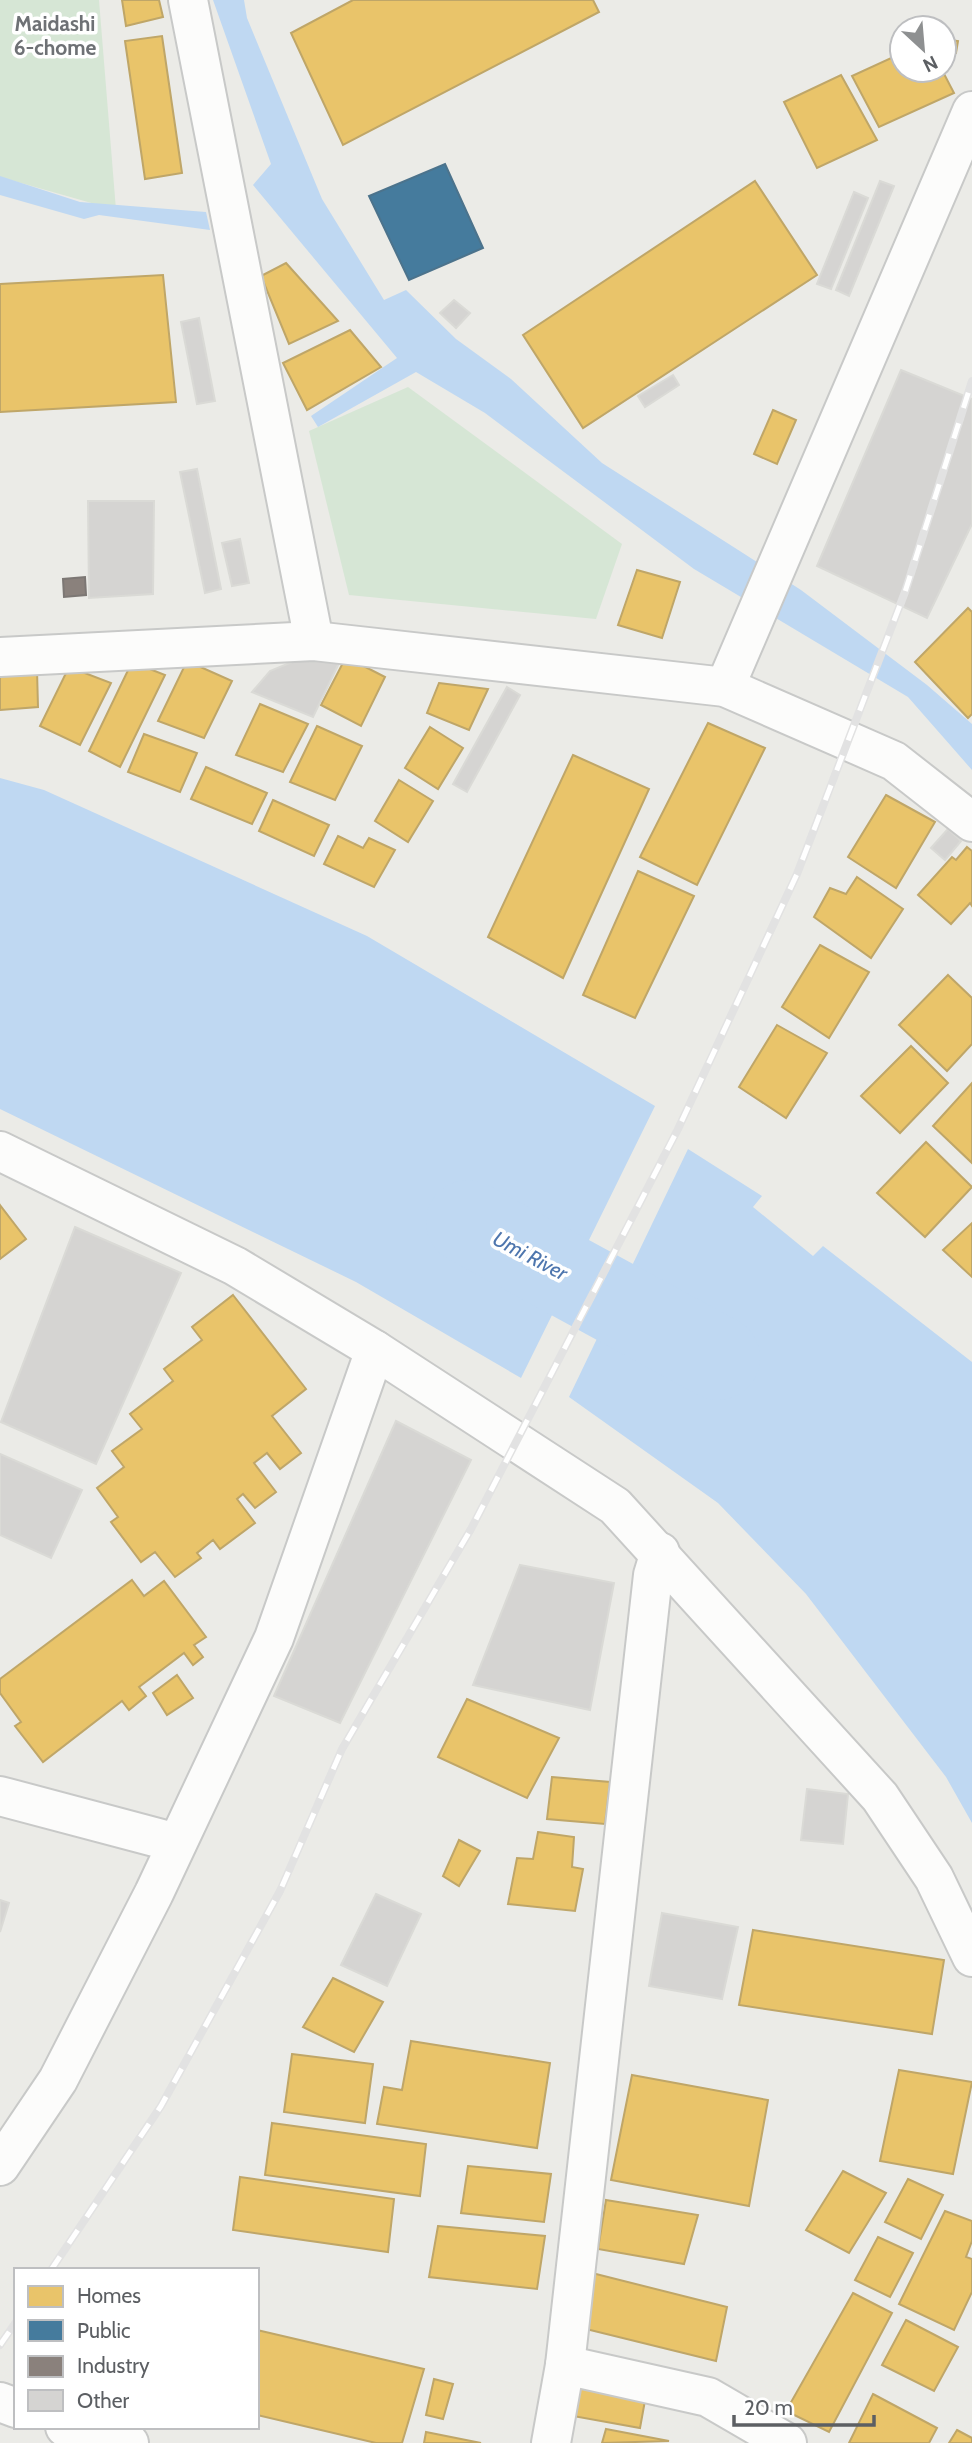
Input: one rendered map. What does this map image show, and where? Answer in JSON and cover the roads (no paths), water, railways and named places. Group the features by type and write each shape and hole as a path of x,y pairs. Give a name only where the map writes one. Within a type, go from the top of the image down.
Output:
{"street":[{"path":"188,0 314,641"},
{"path":"725,687 972,111"},
{"path":"0,657 314,641 725,687 894,761 972,822"},
{"path":"0,1151 235,1266 375,1350 615,1506 660,1552 880,1797 934,1878 972,1958"},
{"path":"0,2166 58,2080 177,1843 274,1638 375,1350"},
{"path":"551,2443 565,2365 620,1851 653,1575 660,1552"},
{"path":"0,1796 177,1843"},
{"path":"565,2365 708,2397 787,2443"},
{"path":"48,2443 61,2429"},
{"path":"71,2429 129,2443"}],"water":[{"path":"213,0 244,0 247,18 322,199 384,300 406,290 456,339 511,379 602,463 801,590 927,685 972,724 972,770 908,697 694,569 485,413 416,372 318,427 311,416 397,358 253,185 271,164"},
{"path":"0,176 80,202 206,212 210,230 99,215 84,219 0,195"},
{"path":"0,778 44,790 367,936 655,1106 521,1378 356,1282 0,1109"},
{"path":"688,1149 762,1196 753,1207 813,1256 823,1246 972,1362 972,1823 946,1777 806,1594 718,1503 569,1397"}],"waterway":[{"name":"Umi River","path":"468,1222 718,1358"}],"railway":[{"path":"52,2268 161,2106 280,1891 342,1749 471,1529 678,1129 797,874 905,592 972,381"},
{"path":"0,2345 14,2325"}],"district":[{"name":"Maidashi 6-chome","path":"55,36"}]}
